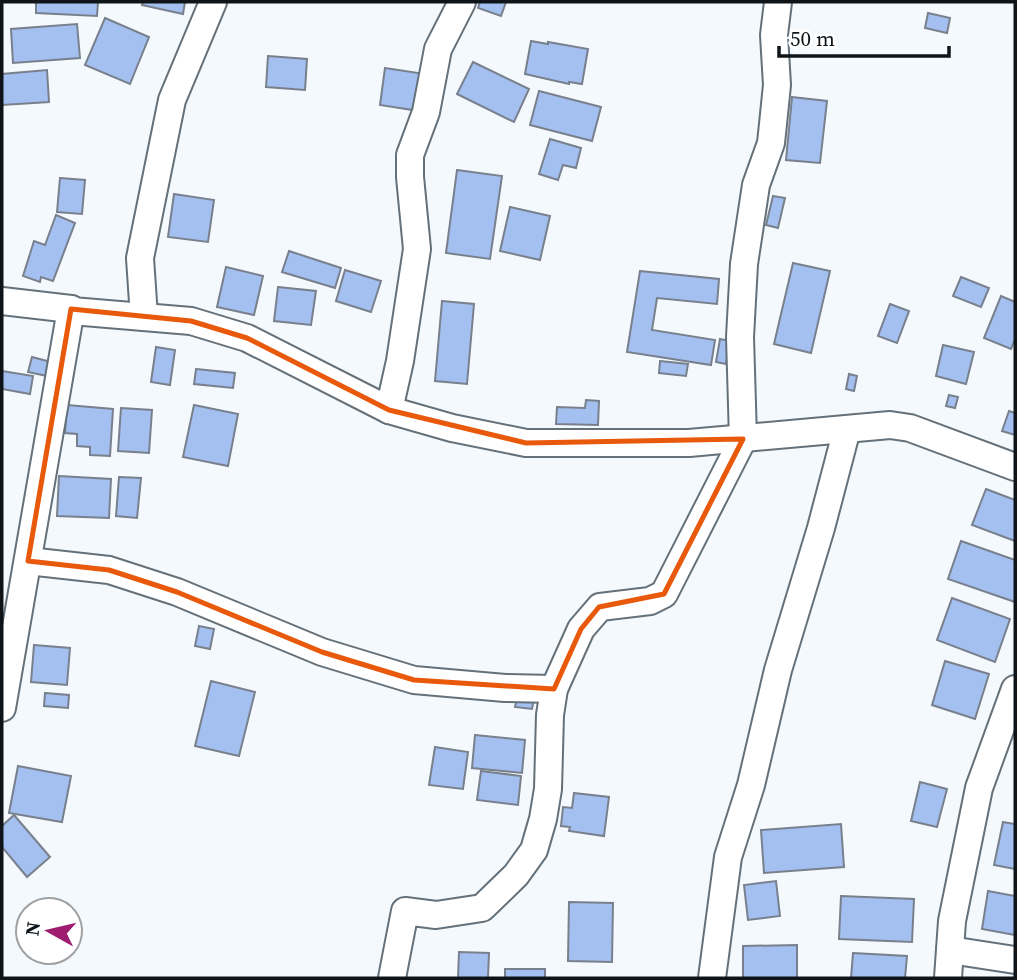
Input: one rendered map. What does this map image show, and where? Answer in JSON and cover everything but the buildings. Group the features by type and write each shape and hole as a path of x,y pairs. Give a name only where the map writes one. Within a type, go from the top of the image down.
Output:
{"street":[{"path":"144,317 140,258 172,100 213,2"},
{"path":"389,410 400,361 417,249 410,155 426,111 438,49 462,2"},
{"path":"392,978 405,911 436,915 482,908 516,875 534,850 548,789 550,715 554,689 581,629 600,607 650,601 664,594 743,439 740,337 744,264 756,185 771,143 777,85 774,34 778,2"},
{"path":"2,301 72,311 191,321 247,338 389,410 452,428 526,443 688,443 890,425 910,428 1015,467"},
{"path":"2,708 71,309"},
{"path":"712,978 728,857 751,785 778,670 821,528 847,429"},
{"path":"27,561 109,570 177,592 322,652 414,680 505,688 554,689"},
{"path":"948,978 952,921 979,788 1015,688"},
{"path":"950,950 1015,960"}],"highlighted area":[{"path":"71,309 191,321 247,338 389,410 526,443 743,439 664,594 599,607 581,629 554,689 414,680 322,652 177,592 109,570 28,561"}]}
